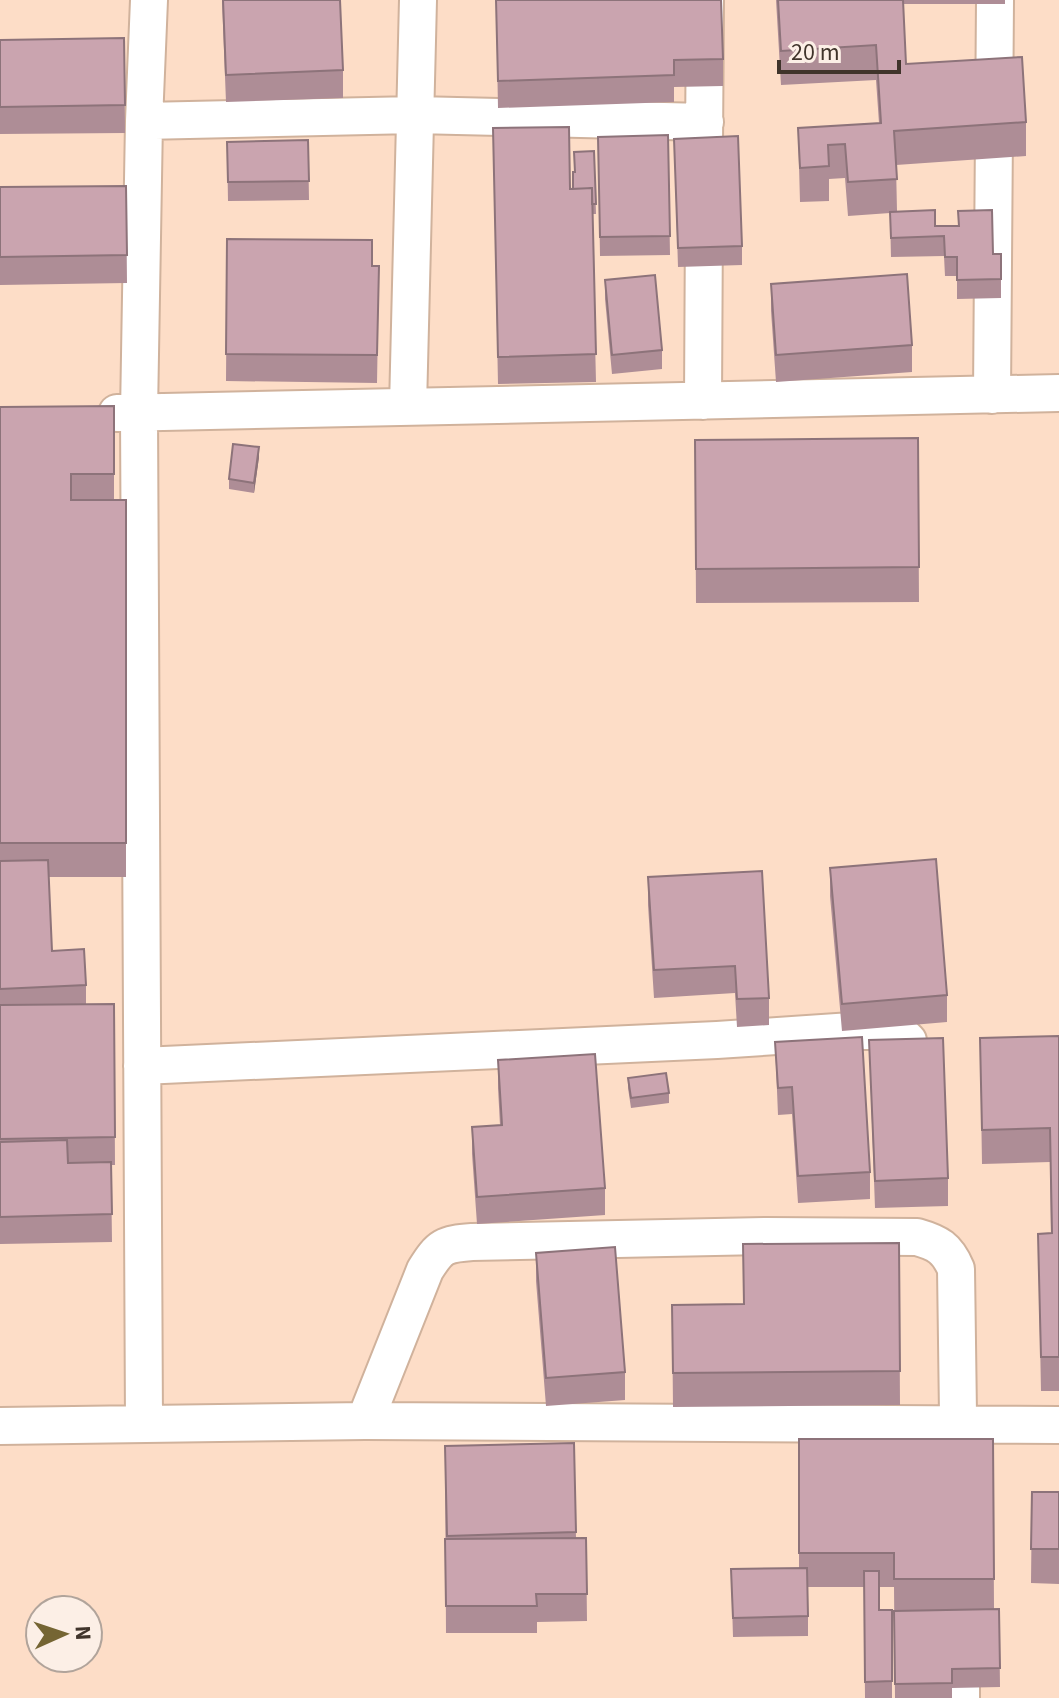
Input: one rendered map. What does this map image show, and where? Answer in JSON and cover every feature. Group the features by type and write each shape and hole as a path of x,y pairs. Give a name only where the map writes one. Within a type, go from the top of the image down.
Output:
{"street":[{"path":"144,1423 139,413 149,0"},
{"path":"408,407 418,0"},
{"path":"703,401 705,0"},
{"path":"992,395 995,0"},
{"path":"144,121 415,115 705,122"},
{"path":"92,413 1059,393"},
{"path":"142,1066 886,1030 900,1033 908,1041 912,1115"},
{"path":"365,1421 425,1270 434,1256 448,1244 751,1236 917,1222 940,1245 956,1269 959,1516"},
{"path":"0,1426 365,1421 1059,1425"},
{"path":"960,1607 961,1698"}],"building":[{"path":"223,0 340,0 343,70 226,75"},
{"path":"496,0 721,0 723,59 674,60 674,75 498,81"},
{"path":"778,0 903,0 906,64 1022,57 1026,122 894,131 897,179 848,182 845,144 828,145 829,166 800,168 798,128 881,123 876,45 781,51"},
{"path":"124,38 125,105 0,107 0,40"},
{"path":"569,127 570,189 592,188 596,354 498,357 493,128"},
{"path":"668,135 670,236 600,237 598,137"},
{"path":"738,136 742,246 678,248 674,139"},
{"path":"308,140 309,181 228,182 227,142"},
{"path":"594,151 596,204 592,204 592,188 573,189 573,172 574,152"},
{"path":"126,186 127,255 0,257 0,187"},
{"path":"935,210 935,226 959,226 958,211 992,210 993,254 1001,254 1001,279 957,280 957,257 945,257 944,236 891,238 890,212"},
{"path":"227,239 372,240 372,266 379,266 377,355 226,354"},
{"path":"907,274 912,345 776,355 771,284"},
{"path":"655,275 662,350 612,355 605,280"},
{"path":"114,406 114,474 71,474 71,500 126,500 126,843 0,843 0,407"},
{"path":"918,438 919,567 696,569 695,440"},
{"path":"233,444 259,447 254,483 229,479"},
{"path":"936,859 947,995 842,1004 830,868"},
{"path":"48,860 52,951 84,949 86,985 0,989 0,861"},
{"path":"762,871 769,998 737,999 735,966 654,970 648,877"},
{"path":"114,1004 115,1137 0,1139 0,1005"},
{"path":"1059,1036 1059,1357 1041,1357 1038,1234 1052,1233 1050,1128 982,1130 980,1038"},
{"path":"862,1037 870,1172 798,1176 792,1087 778,1088 775,1042"},
{"path":"943,1038 948,1178 875,1181 869,1040"},
{"path":"595,1054 605,1188 477,1197 472,1127 502,1125 498,1060"},
{"path":"666,1073 669,1093 631,1098 628,1078"},
{"path":"67,1140 68,1163 111,1162 112,1214 0,1217 0,1142"},
{"path":"899,1243 900,1371 673,1373 672,1305 744,1304 743,1244"},
{"path":"615,1247 625,1372 546,1378 536,1253"},
{"path":"799,1439 993,1439 994,1579 894,1579 894,1553 799,1553"},
{"path":"574,1443 576,1532 447,1536 445,1446"},
{"path":"1032,1492 1059,1492 1059,1549 1031,1549"},
{"path":"586,1538 587,1594 536,1594 537,1606 446,1606 445,1539"},
{"path":"807,1568 808,1616 733,1618 731,1569"},
{"path":"864,1571 879,1571 879,1610 892,1610 892,1681 865,1682"},
{"path":"999,1609 1000,1668 952,1669 952,1683 895,1684 894,1611"}]}
